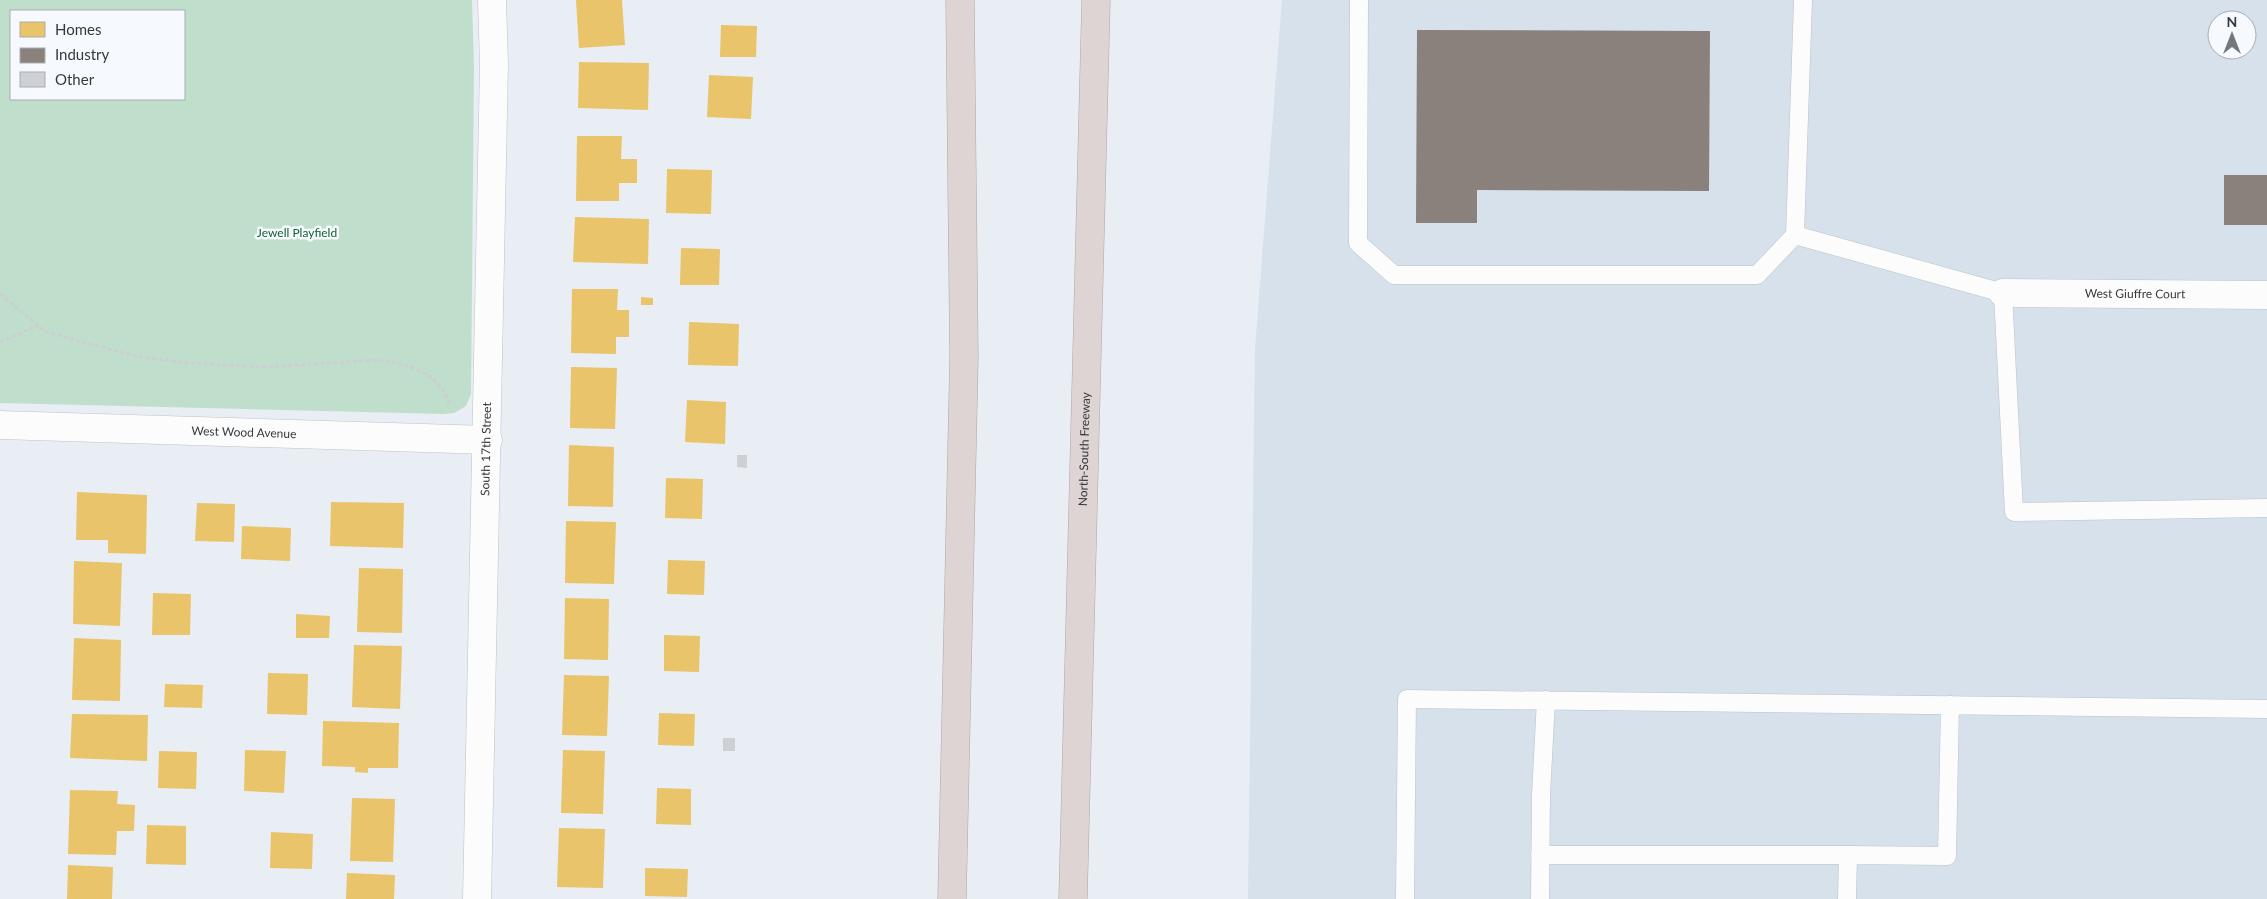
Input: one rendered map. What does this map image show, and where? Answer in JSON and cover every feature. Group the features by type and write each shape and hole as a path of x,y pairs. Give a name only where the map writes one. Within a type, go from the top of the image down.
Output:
{"highway":[{"path":"952,899 964,357 960,0"},
{"name":"North-South Freeway","path":"1073,899 1096,0"}],"street":[{"name":"South 17th Street","path":"477,899 488,440 494,64 492,0"},
{"name":"West Giuffre Court","path":"2003,293 2267,296"},
{"name":"West Wood Avenue","path":"0,425 488,440"}],"lane":[{"path":"1359,0 1358,243 1394,275 1757,275 1795,234 1803,0"},
{"path":"1795,234 2003,293 2014,512 2267,508"},
{"path":"1405,899 1407,699 2267,710"},
{"path":"1540,899 1540,795 1546,700"},
{"path":"1540,855 1947,856 1950,705"},
{"path":"1847,899 1848,856"}],"path":[{"path":"0,294 38,326 55,336 136,356 186,363 266,367 371,360 398,362 414,367 429,376 447,394 450,407"},
{"path":"0,342 38,326"}],"shaded area":[{"path":"1282,0 2267,0 2267,899 1248,899 1255,348"}],"green space":[{"name":"Jewell Playfield","path":"0,0 472,0 474,69 471,394 466,406 454,413 0,403"}],"building: Homes":[{"path":"576,0 622,0 625,45 579,48"},
{"path":"721,25 757,26 756,57 720,57"},
{"path":"579,62 649,63 648,110 578,108"},
{"path":"709,75 753,77 751,119 707,117"},
{"path":"577,136 622,136 621,159 637,159 637,183 619,183 619,201 576,201"},
{"path":"667,169 712,170 711,214 666,213"},
{"path":"575,217 649,219 648,264 573,262"},
{"path":"681,248 720,249 719,285 680,285"},
{"path":"572,289 618,289 617,310 629,310 629,337 616,337 616,354 571,353"},
{"path":"641,297 653,298 653,305 641,305"},
{"path":"689,322 739,324 738,366 688,365"},
{"path":"571,367 617,368 615,429 570,428"},
{"path":"687,400 726,402 725,444 685,442"},
{"path":"569,445 614,447 613,507 568,506"},
{"path":"666,478 703,479 702,519 665,518"},
{"path":"77,492 147,495 146,554 108,553 108,540 76,540"},
{"path":"331,502 404,503 403,548 330,546"},
{"path":"197,503 235,504 234,542 195,541"},
{"path":"566,521 616,522 614,584 565,583"},
{"path":"242,526 291,528 290,561 241,559"},
{"path":"668,560 705,561 704,595 667,594"},
{"path":"74,561 122,563 120,626 73,624"},
{"path":"359,568 403,569 402,633 357,632"},
{"path":"153,593 191,594 190,635 152,635"},
{"path":"565,598 609,599 608,660 564,659"},
{"path":"296,614 330,616 329,638 296,638"},
{"path":"664,635 700,636 699,672 664,671"},
{"path":"74,638 121,640 120,701 72,700"},
{"path":"354,645 402,646 400,709 352,707"},
{"path":"268,673 308,674 307,715 267,714"},
{"path":"564,675 609,676 607,736 562,735"},
{"path":"165,684 203,685 202,708 164,707"},
{"path":"659,713 695,714 694,746 658,745"},
{"path":"72,714 148,715 147,761 70,758"},
{"path":"323,721 399,723 398,768 368,768 368,773 355,772 355,767 322,766"},
{"path":"245,750 286,751 284,793 244,791"},
{"path":"563,750 605,751 603,814 561,813"},
{"path":"159,751 197,752 196,789 158,788"},
{"path":"657,788 691,789 691,825 656,824"},
{"path":"70,790 118,791 117,804 135,805 134,831 117,831 116,855 68,854"},
{"path":"352,798 395,799 393,862 350,861"},
{"path":"147,825 186,826 186,865 146,864"},
{"path":"559,828 605,829 603,888 557,887"},
{"path":"271,832 313,834 312,869 270,868"},
{"path":"68,865 113,867 112,899 67,899"},
{"path":"645,868 688,869 687,897 645,896"},
{"path":"347,873 395,875 394,899 346,899"}],"building: Industry":[{"path":"1417,30 1710,31 1709,191 1477,190 1477,223 1416,223"},
{"path":"2224,175 2267,175 2267,225 2224,225"}],"building: Other":[{"path":"737,455 747,455 747,468 737,467"},
{"path":"723,738 735,738 735,751 723,751"}]}
